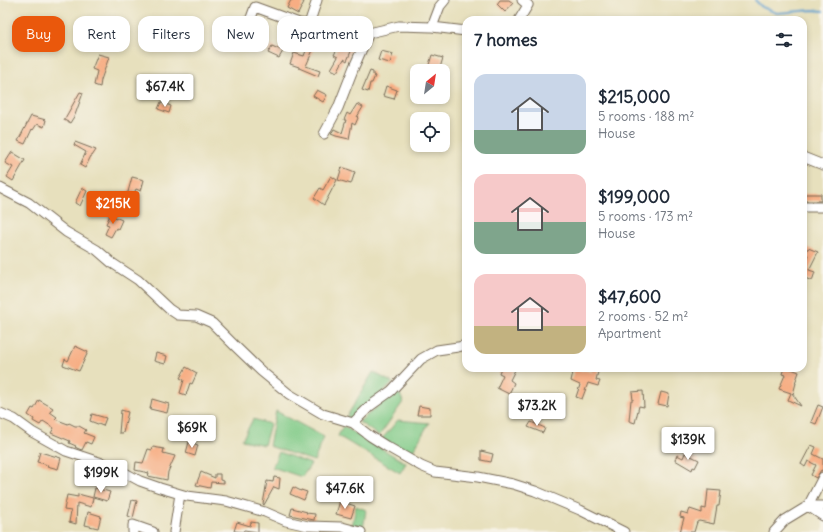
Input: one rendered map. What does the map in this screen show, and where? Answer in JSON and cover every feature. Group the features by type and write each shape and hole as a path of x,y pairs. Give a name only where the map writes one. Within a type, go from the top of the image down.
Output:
{"street":[{"path":"312,16 317,0"},
{"path":"432,27 440,6 445,0"},
{"path":"521,16 528,5 522,0"},
{"path":"252,16 255,7 280,16"},
{"path":"373,32 399,26 432,27 462,31"},
{"path":"324,134 338,108 360,52"},
{"path":"807,159 823,165"},
{"path":"0,188 29,203 66,232 97,250 112,263 138,280 169,309 178,315 196,316 212,323 261,371 289,394 323,414 353,423 386,446 421,466 435,472 513,484 535,491 580,510 612,529 624,532"},
{"path":"807,207 823,207"},
{"path":"353,423 370,406 391,391 421,359 437,350 462,346"},
{"path":"0,414 14,419 32,432 66,451 114,467 140,481 160,488 187,496 226,502 265,512 286,521 308,526 342,527 361,532"},
{"path":"774,532 785,520 808,506 823,477"},
{"path":"174,532 180,494"},
{"path":"808,506 823,506"},
{"path":"808,506 823,516"},
{"path":"133,532 133,525 153,532"}],"green space":[{"path":"373,372 393,383 352,420 346,418"},
{"path":"398,389 403,402 379,436 359,422"},
{"path":"276,411 324,437 314,461 269,446"},
{"path":"253,419 270,424 264,445 242,440"},
{"path":"398,420 429,423 410,456 381,440"},
{"path":"343,426 406,463 400,473 338,436"},
{"path":"279,452 311,464 302,477 272,467"},
{"path":"356,506 366,510 363,529 352,527"}],"building":[{"path":"291,0 300,0 304,2 298,14 287,8"},
{"path":"500,0 509,0 513,3 505,12 497,4"},
{"path":"272,46 277,48 277,52 282,52 279,58 268,53"},
{"path":"381,51 393,54 390,63 378,60"},
{"path":"306,52 312,52 306,66 320,71 318,76 290,64 294,53 304,56"},
{"path":"336,52 351,52 347,61 344,59 337,72 331,69 338,57 334,55"},
{"path":"98,54 109,57 100,87 94,85 97,71 92,69"},
{"path":"432,55 443,58 441,64 429,64"},
{"path":"370,71 373,72 373,75 375,76 372,83 370,83 368,92 362,90"},
{"path":"386,86 397,90 394,99 383,96"},
{"path":"317,90 327,95 323,102 313,96"},
{"path":"80,92 83,93 75,115 70,123 64,120"},
{"path":"161,102 171,106 169,113 158,109"},
{"path":"357,104 363,107 357,117 358,118 355,125 352,123 349,139 331,134 334,129 342,133 346,120 344,120 347,113 350,115"},
{"path":"31,116 46,120 44,127 37,124 33,130 32,129 25,144 18,141"},
{"path":"75,142 96,150 85,168 80,165 86,152 74,145"},
{"path":"12,152 25,160 13,181 7,177 13,167 5,163"},
{"path":"342,167 355,172 351,184 338,180"},
{"path":"331,176 337,180 324,205 314,198 320,188 323,190"},
{"path":"132,177 144,180 141,191 136,189 130,202 125,199"},
{"path":"82,188 87,191 80,206 75,203"},
{"path":"807,194 821,194 821,201 807,201"},
{"path":"110,215 122,220 118,229 116,228 111,237 105,234 109,225 106,224"},
{"path":"808,248 818,252 809,270 815,272 812,281 807,279"},
{"path":"75,346 88,352 79,371 63,365 65,359 68,361"},
{"path":"156,353 167,356 165,364 154,361"},
{"path":"186,367 197,373 192,384 190,383 186,395 180,393 184,380 180,378"},
{"path":"514,372 510,380 514,383 509,394 497,388 503,375 499,373"},
{"path":"573,372 598,372 596,380 600,381 598,386 588,383 582,399 576,397 580,385 571,381"},
{"path":"783,372 799,372 793,394 792,393 801,406 788,400 791,393 779,389 785,375 782,374"},
{"path":"643,391 644,407 639,406 635,423 629,421 631,400 633,400 632,392"},
{"path":"661,392 669,394 667,406 658,404"},
{"path":"152,399 169,404 167,413 150,409"},
{"path":"39,400 53,408 50,412 57,417 55,419 79,426 86,430 84,433 94,437 91,444 86,442 82,450 79,449 69,443 70,441 51,433 54,428 43,421 40,425 33,421 34,419 28,415 32,408 34,409"},
{"path":"818,405 823,407 816,424 811,422"},
{"path":"419,406 430,408 430,415 417,415"},
{"path":"121,410 128,412 123,433 119,433"},
{"path":"92,414 106,418 103,426 90,421"},
{"path":"531,422 545,428 543,433 528,427"},
{"path":"189,442 198,445 195,456 186,453"},
{"path":"811,445 816,447 813,454 823,459 823,471 821,470 816,478 811,475 816,465 808,461 805,467 801,464"},
{"path":"153,447 164,449 163,453 175,456 168,472 167,480 148,476 149,473 135,470 136,462 143,463 148,449 152,450"},
{"path":"481,451 493,454 491,462 481,460"},
{"path":"40,452 61,458 58,469 37,462"},
{"path":"685,453 699,460 695,468 693,467 692,470 675,460 677,455 683,458"},
{"path":"201,472 215,478 215,474 220,474 220,480 224,481 224,483 211,482 210,488 196,485"},
{"path":"274,477 280,478 279,489 274,487 264,505 267,481 273,482"},
{"path":"320,479 325,480 322,498 316,497"},
{"path":"293,487 307,492 304,500 290,494"},
{"path":"95,488 110,492 107,501 93,497"},
{"path":"708,490 721,491 714,524 699,521 697,522 694,532 680,532 684,518 680,517 681,512 688,514 690,509 702,513 702,508 706,509"},
{"path":"78,494 93,498 91,507 77,503 76,524 69,522 71,511 64,510 67,495 78,497"},
{"path":"132,500 137,501 133,518 128,516"},
{"path":"340,501 355,506 351,518 336,514"},
{"path":"292,508 307,512 306,513 315,514 314,520 290,515"},
{"path":"88,512 101,516 98,528 85,525"},
{"path":"237,522 250,526 251,522 258,523 258,532 244,530 243,532 234,531"}],"waterway":[{"path":"755,0 762,7 777,13 813,10 823,11"}]}
